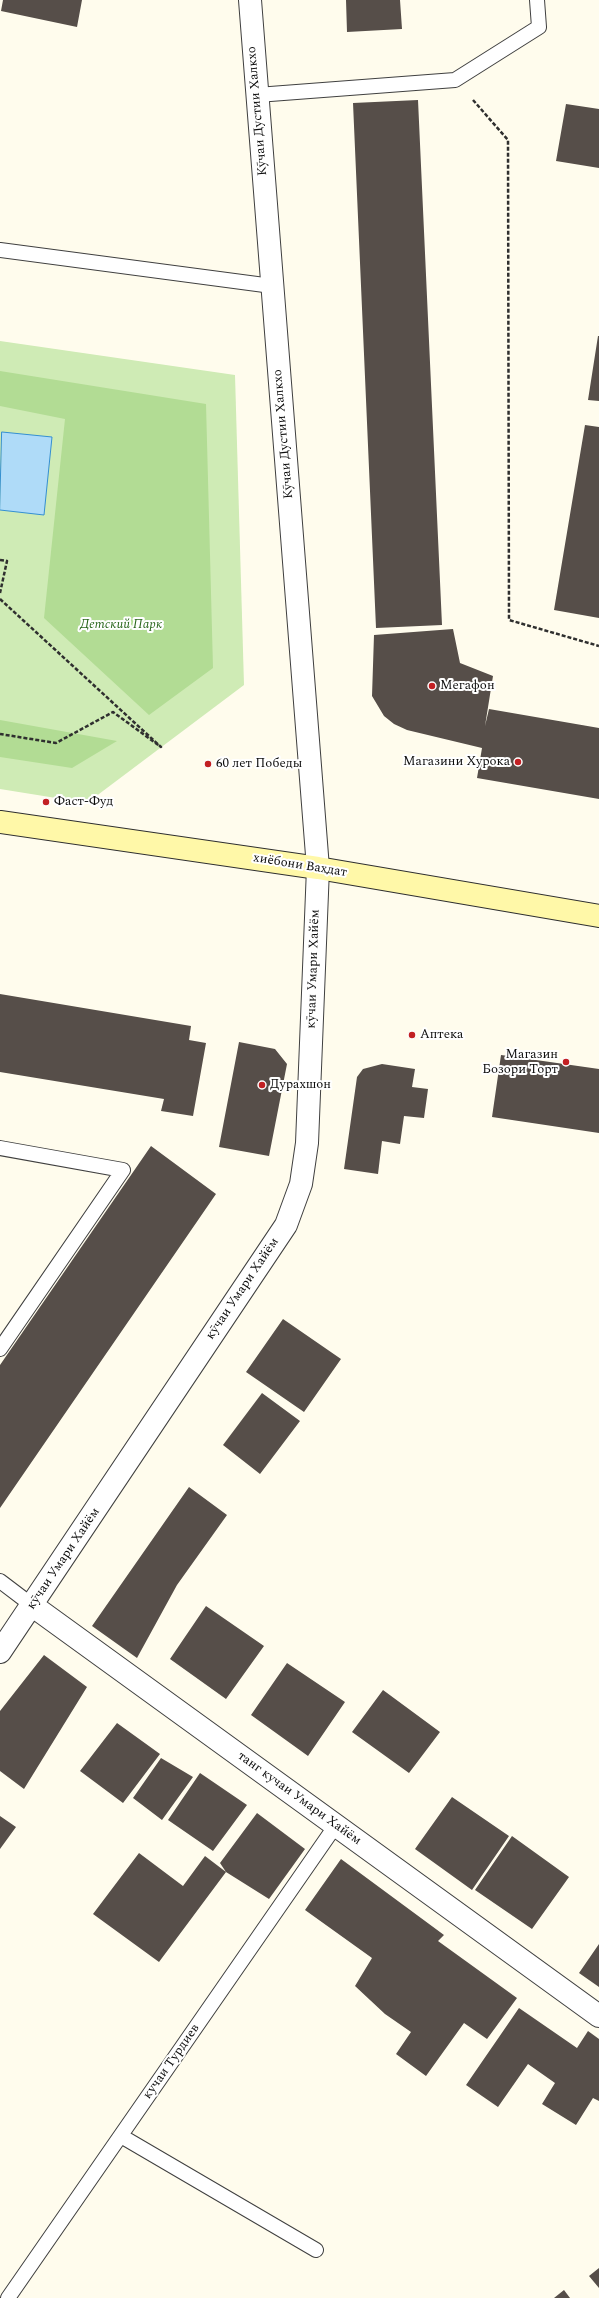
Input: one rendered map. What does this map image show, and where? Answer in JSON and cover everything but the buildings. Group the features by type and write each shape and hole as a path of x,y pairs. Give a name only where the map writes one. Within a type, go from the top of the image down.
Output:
{"main road":[{"name":"хиёбони Ваҳдат","path":"0,822 318,868 599,916"}],"street":[{"name":"Кӯчаи Дустии Халкхо","path":"250,0 318,868"},
{"name":"кӯчаи Умари Хайём","path":"0,1652 33,1606 286,1225 301,1184 308,1143 318,868"},
{"name":"танг кучаи Умари Хайём","path":"33,1606 599,2016"}],"lane":[{"path":"257,94 455,80 539,27 537,0"},
{"path":"0,250 272,286"},
{"path":"0,1148 123,1170 0,1349"},
{"name":"танг кучаи Умари Хайём","path":"0,1581 33,1606"},
{"name":"кучаи Турдиев","path":"8,2298 336,1825"},
{"path":"121,2136 316,2250"}],"path":[{"path":"455,80 508,140 509,620 599,646"},
{"path":"0,560 7,561 0,592"},
{"path":"0,599 161,747 113,712 56,743 0,734"}],"green space":[{"name":"Детский Парк","path":"0,341 235,375 244,685 87,803 0,789"},
{"path":"0,371 206,404 213,668 149,715 44,618 65,419 0,406"},
{"path":"0,720 117,741 72,768 0,757"}],"water":[{"path":"2,432 52,437 44,515 0,510"}],"place":[{"name":"Мегафон","path":"432,686"},
{"name":"Магазини Хурока","path":"518,762"},
{"name":"60 лет Победы","path":"208,764"},
{"name":"Фаст-Фуд","path":"46,802"},
{"name":"Аптека","path":"412,1035"},
{"name":"Магазин Бозори Торт","path":"566,1062"},
{"name":"Дурахшон","path":"262,1085"}]}
